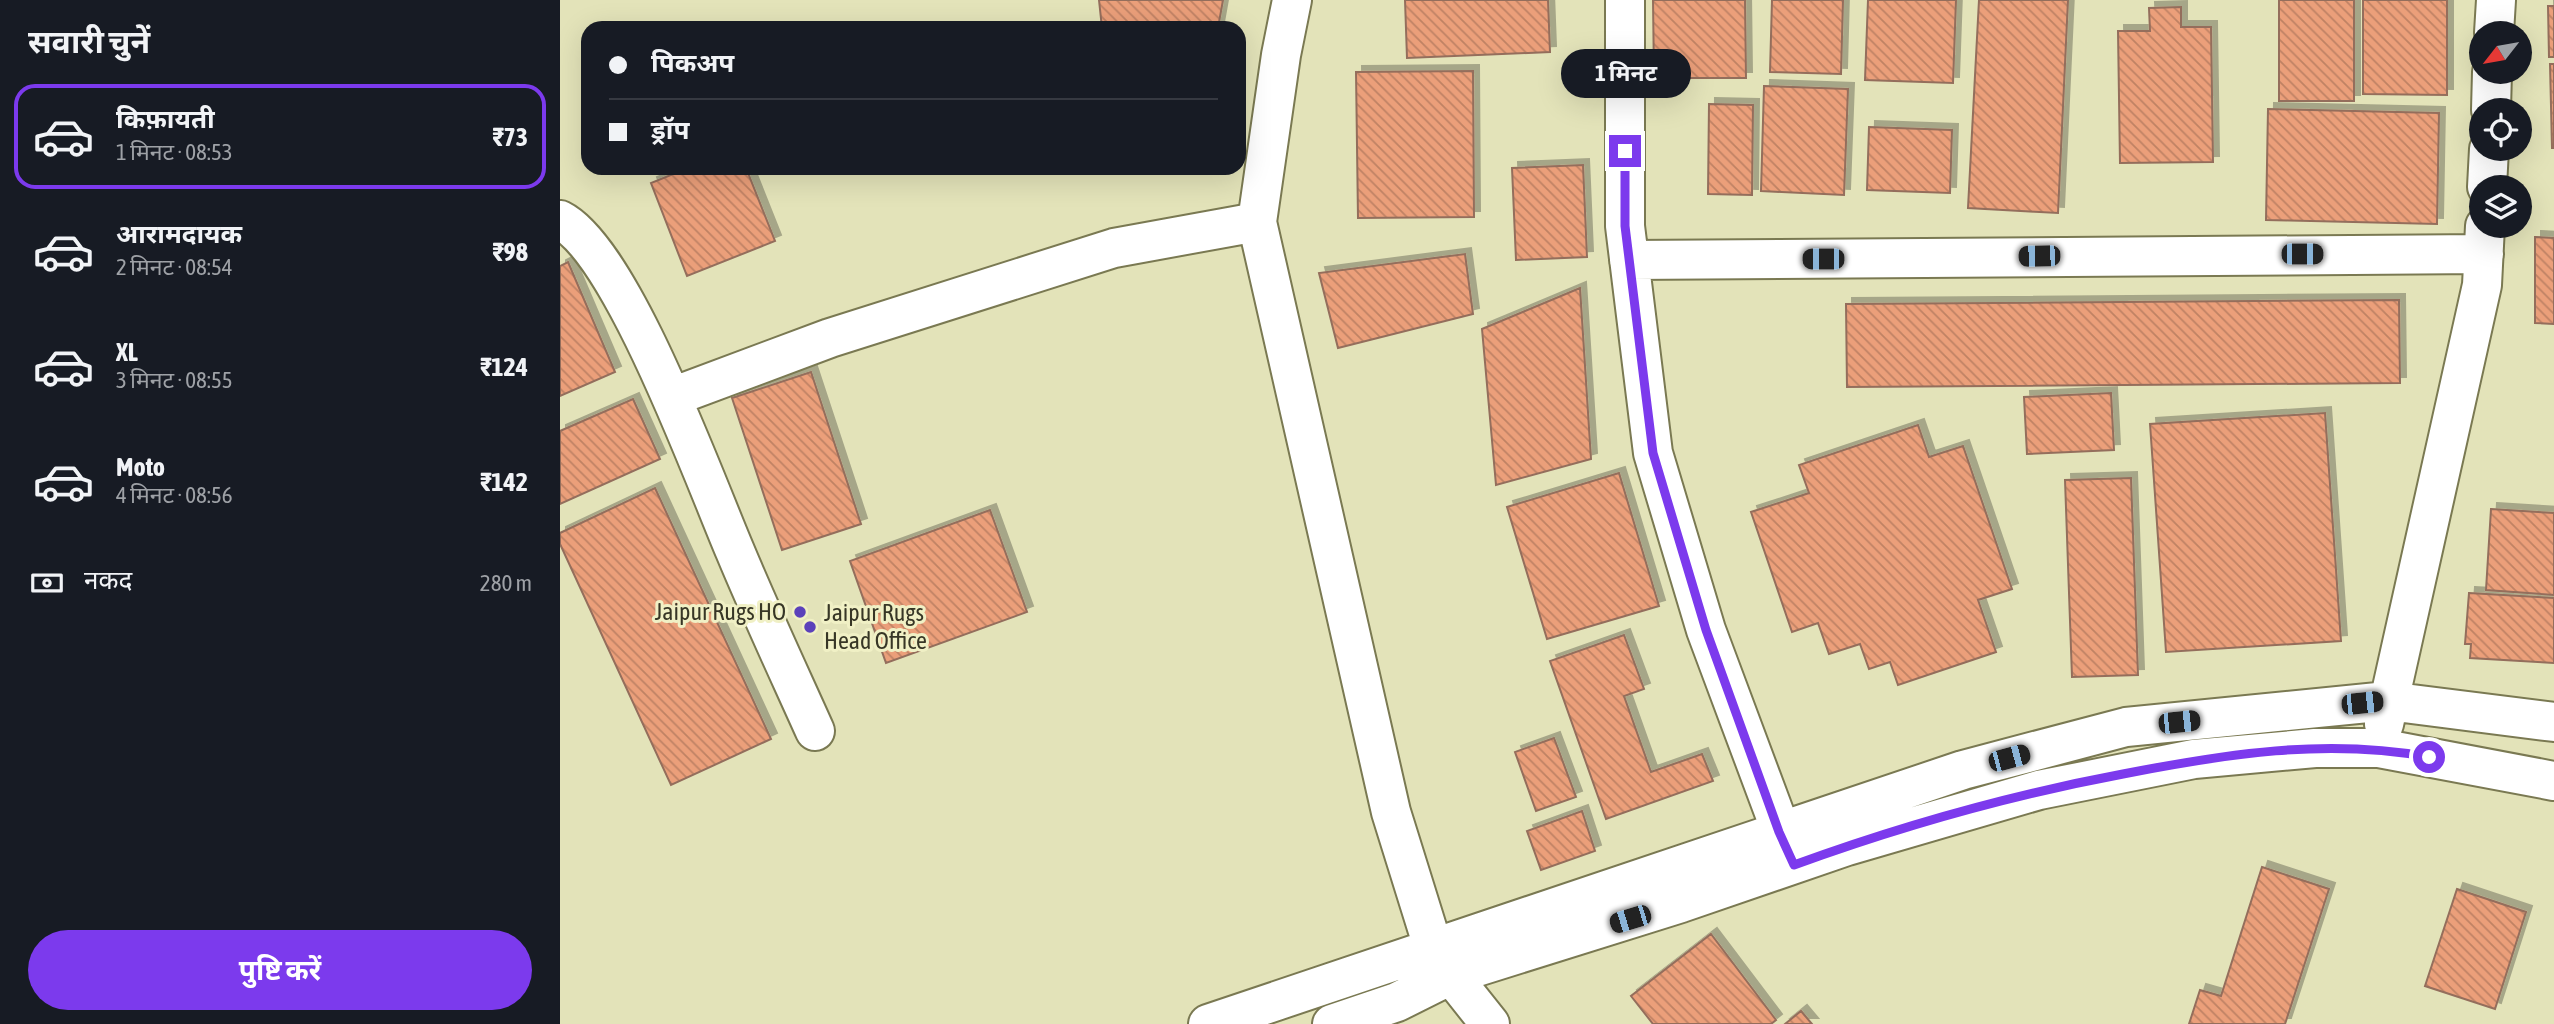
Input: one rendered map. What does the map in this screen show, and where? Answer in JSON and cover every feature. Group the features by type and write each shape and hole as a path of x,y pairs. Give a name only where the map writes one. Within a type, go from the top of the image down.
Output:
{"street":[{"path":"1292,0 1281,55 1257,222 1391,812 1442,961 1490,1024"},
{"path":"1625,0 1625,226 1653,453 1706,630 1787,849"},
{"path":"2495,21 2496,0"},
{"path":"560,220 590,246 628,310 672,397 754,597 815,731"},
{"path":"672,397 830,338 1114,248 1257,222"},
{"path":"1629,260 2484,240 2482,285 2379,748"},
{"path":"1787,849 1963,770 2126,727 2388,701 2554,722"},
{"path":"1208,1024 1375,967 1442,961 1787,849 1943,816 2052,788 2194,760 2315,748 2379,748 2554,780"},
{"path":"1332,1024 1405,1013 1442,961"},
{"path":"1375,967 1405,1013"}],"building":[{"path":"1099,0 1223,0 1219,21 1101,21"},
{"path":"1405,0 1548,0 1550,52 1407,58"},
{"path":"1653,0 1745,0 1746,78 1654,78"},
{"path":"1772,0 1843,0 1841,74 1770,72"},
{"path":"1868,0 1956,0 1953,83 1865,80"},
{"path":"1979,0 2068,0 2058,213 1968,208"},
{"path":"2279,0 2354,0 2354,101 2279,101"},
{"path":"2363,0 2447,0 2447,95 2363,94"},
{"path":"2548,6 2554,6 2554,57 2549,57"},
{"path":"2181,7 2181,27 2211,27 2213,162 2120,163 2118,31 2150,31 2149,8"},
{"path":"2550,64 2554,64 2554,148 2552,148"},
{"path":"1473,71 1474,217 1358,218 1356,72"},
{"path":"1764,86 1848,89 1844,195 1761,191"},
{"path":"1709,104 1753,105 1752,195 1708,194"},
{"path":"2268,109 2439,113 2437,224 2266,220"},
{"path":"1869,127 1952,130 1950,193 1867,190"},
{"path":"1583,165 1587,257 1516,260 1512,168"},
{"path":"671,175 749,175 775,241 687,276 651,183"},
{"path":"2535,237 2554,238 2554,324 2535,323"},
{"path":"1465,254 1473,314 1338,348 1319,273"},
{"path":"568,262 615,372 560,396 560,266"},
{"path":"1580,288 1591,459 1496,485 1482,329"},
{"path":"2399,300 2400,383 1847,387 1846,304"},
{"path":"811,372 861,524 782,550 732,398"},
{"path":"2111,393 2114,450 2027,454 2024,397"},
{"path":"633,399 660,459 560,504 560,431"},
{"path":"2325,413 2341,641 2166,652 2150,424"},
{"path":"1918,425 1929,457 1963,446 2012,589 1978,600 1996,652 1898,685 1890,662 1869,669 1860,644 1829,654 1818,623 1792,632 1751,512 1809,493 1799,465"},
{"path":"1619,473 1659,606 1547,639 1507,507"},
{"path":"2131,478 2138,675 2072,677 2065,480"},
{"path":"655,488 771,739 671,785 560,544 560,533"},
{"path":"2491,509 2554,513 2554,595 2486,590"},
{"path":"990,510 1027,612 886,663 850,561"},
{"path":"2469,593 2554,598 2554,663 2470,658 2471,644 2465,644"},
{"path":"1624,635 1644,689 1624,696 1651,772 1702,754 1713,781 1606,819 1550,661"},
{"path":"1554,738 1576,797 1536,811 1515,752"},
{"path":"1582,811 1595,851 1541,870 1527,831"},
{"path":"2262,867 2329,889 2285,1024 2189,1024 2200,990 2221,996"},
{"path":"2457,889 2526,912 2495,1009 2425,986"},
{"path":"1711,934 1776,1020 1771,1024 1653,1024 1631,996"},
{"path":"1801,1011 1812,1024 1785,1024"}],"place":[{"name":"Jaipur Rugs HO","path":"800,612"},
{"name":"Jaipur Rugs Head Office","path":"810,627"}],"route":[{"path":"1625,151 1625,226 1653,453 1706,630 1779,832 1794,865 1943,816 2039,790 2194,760 2315,748 2379,748 2429,757"}]}
